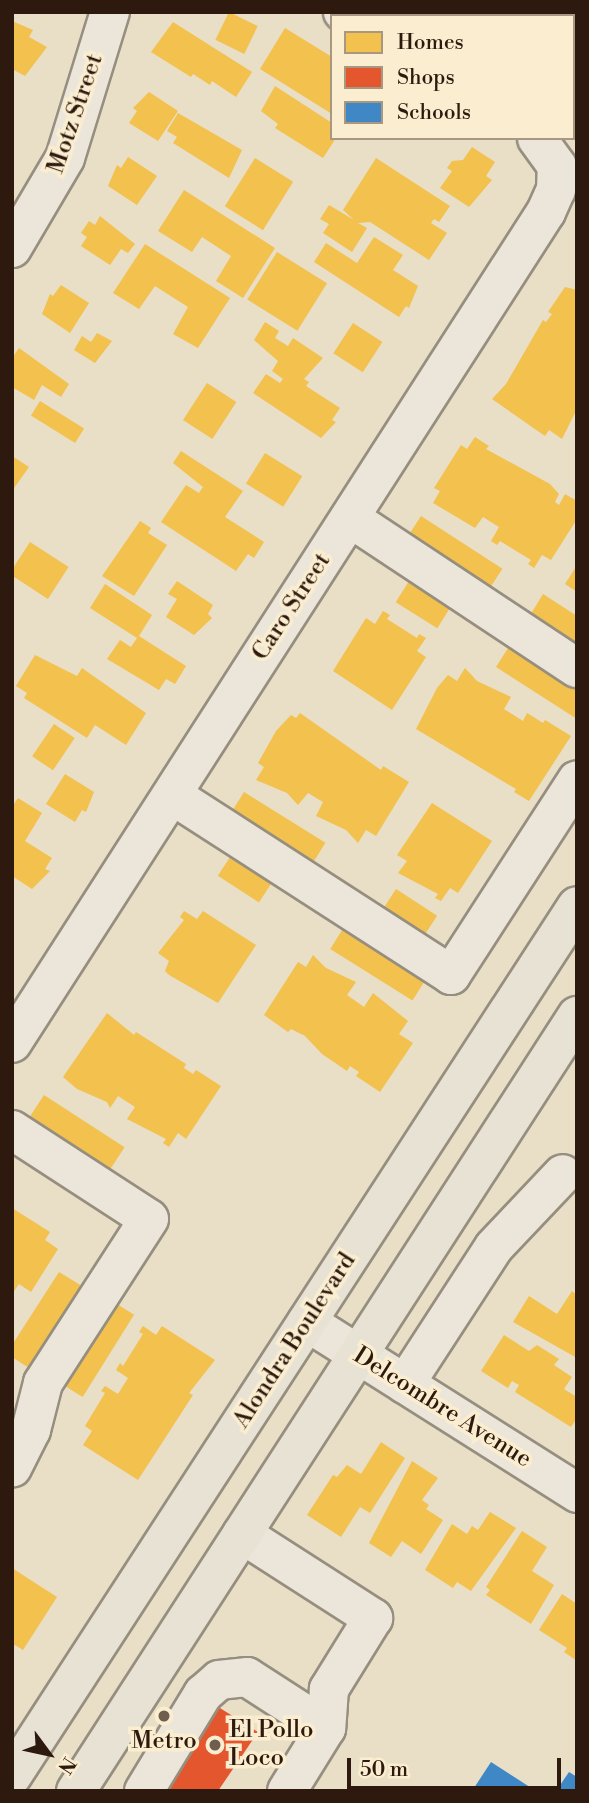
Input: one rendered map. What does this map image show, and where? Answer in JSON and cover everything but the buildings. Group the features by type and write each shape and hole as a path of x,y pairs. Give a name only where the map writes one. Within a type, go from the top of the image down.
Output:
{"main road":[{"name":"Alondra Boulevard","path":"12,1776 577,906"},
{"path":"76,1791 577,1016"}],"street":[{"name":"Motz Street","path":"12,248 65,158 110,12"},
{"name":"Caro Street","path":"12,1043 350,517 556,179"},
{"path":"350,517 577,668"},
{"path":"172,794 451,975 577,780"},
{"path":"12,1130 149,1219 43,1383 32,1430 12,1468"},
{"path":"405,1384 494,1247 563,1174"},
{"name":"Delcombre Avenue","path":"307,1322 577,1493"},
{"path":"242,1534 373,1618 329,1689 327,1728 287,1791"},
{"path":"144,1791 203,1694 219,1680 247,1677 327,1728"}],"place":[{"name":"Metro","path":"164,1716"},
{"name":"El Pollo Loco","path":"215,1745"}]}
